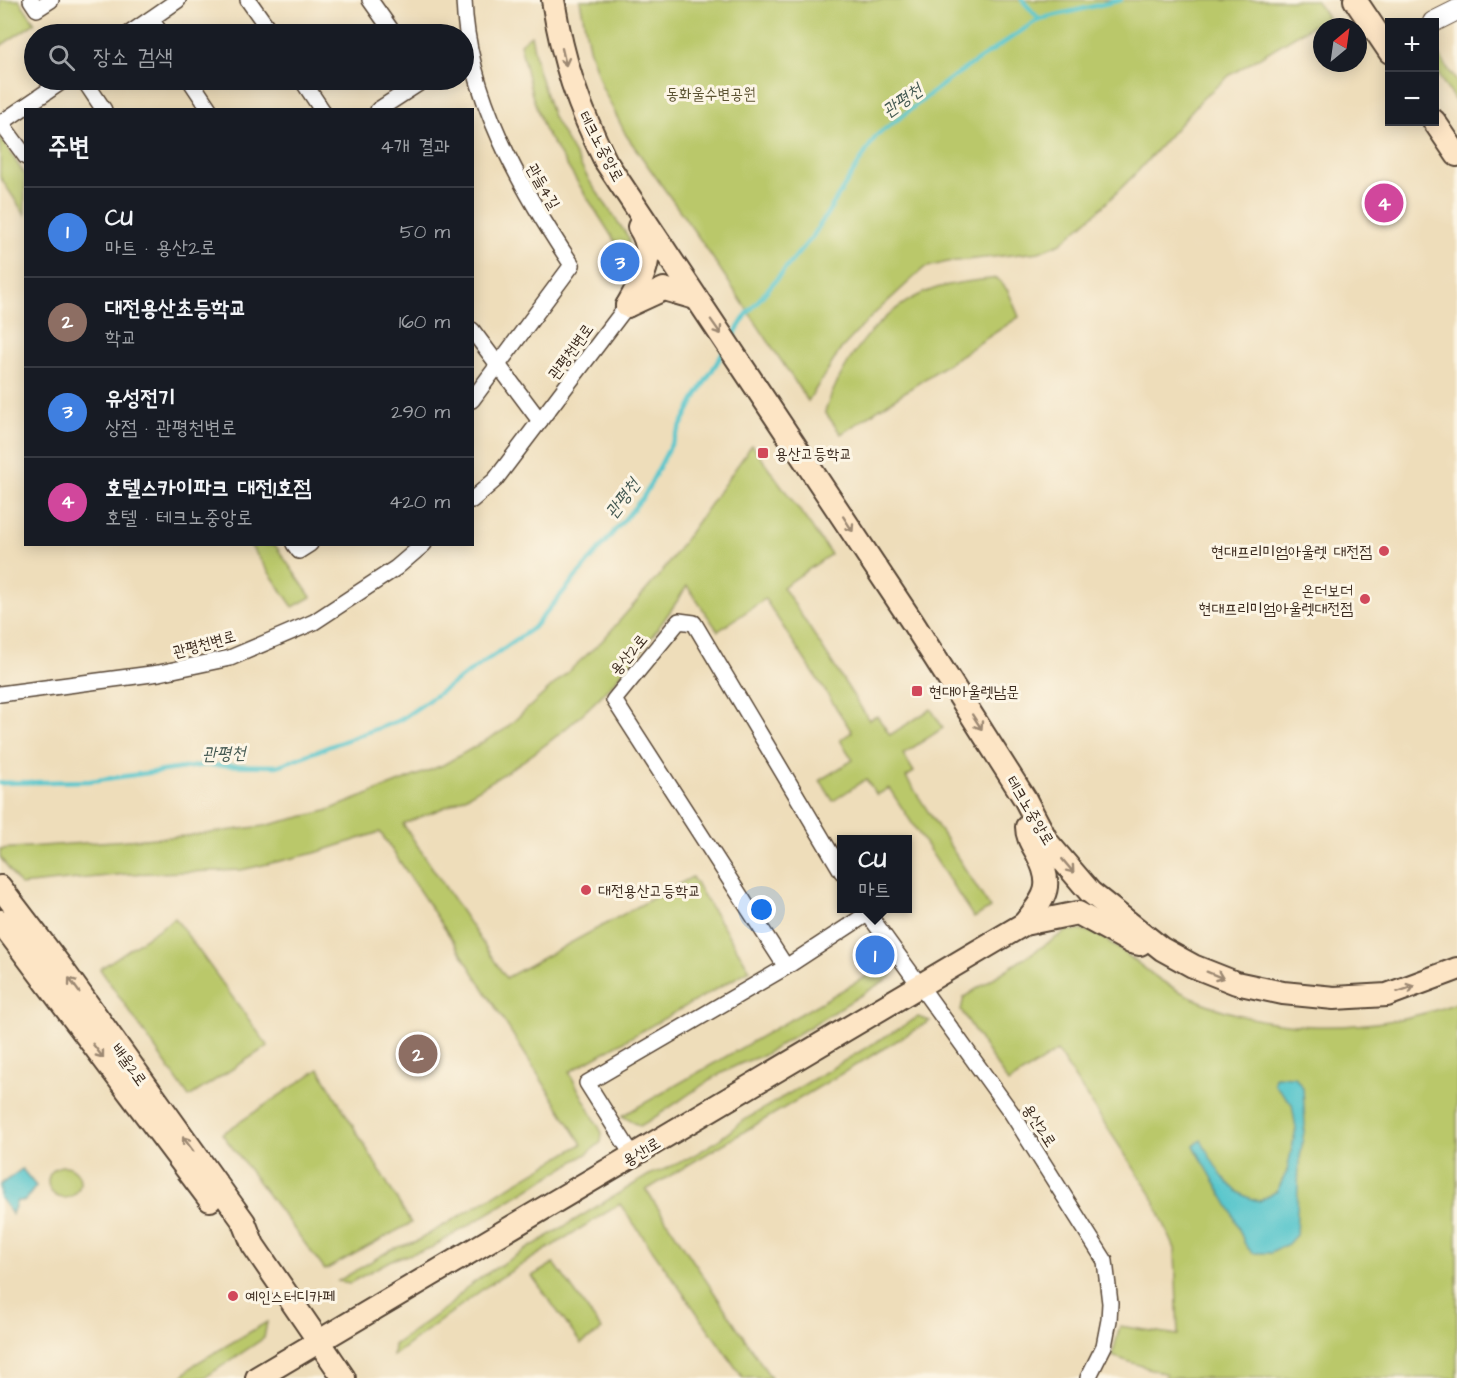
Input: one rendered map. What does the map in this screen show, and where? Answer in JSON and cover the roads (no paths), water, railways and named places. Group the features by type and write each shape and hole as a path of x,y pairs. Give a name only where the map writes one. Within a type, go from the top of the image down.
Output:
{"main road":[{"name":"테크노중앙로","path":"553,0 568,76 585,120 606,162 636,206 685,289 778,418 1025,799 1048,843 1090,892 1162,949 1193,966 1236,983 1283,993 1334,999 1388,995 1446,980 1457,969"},
{"path":"1360,7 1385,22"},
{"path":"1360,7 1385,46"},
{"path":"1437,126 1457,155"},
{"path":"627,306 650,258 645,235 633,218 636,206"},
{"path":"627,306 664,289 685,289"},
{"path":"1024,924 1046,896 1048,884 1041,861 1027,836 1025,799"},
{"name":"배울2로","path":"0,887 61,967 244,1222 253,1245 344,1378"},
{"path":"1024,924 1078,913 1131,942 1162,949"},
{"name":"배울2로","path":"0,921 210,1201 231,1227 253,1245"},
{"name":"용산1로","path":"257,1378 1024,924"}],"street":[{"path":"31,0 37,9 51,0"},
{"path":"144,24 178,0"},
{"path":"248,0 265,24"},
{"path":"370,0 387,24"},
{"name":"관들4길","path":"464,0 465,24"},
{"path":"1439,19 1457,10"},
{"path":"151,19 154,24"},
{"name":"관들4길","path":"474,69 510,163 539,216 572,265 498,366"},
{"path":"24,154 1,123 49,90"},
{"path":"91,90 103,108"},
{"path":"197,90 209,108"},
{"path":"309,90 321,108"},
{"path":"381,108 409,90"},
{"name":"관평천변로","path":"474,498 495,480 627,306"},
{"path":"474,333 540,421"},
{"path":"474,397 498,366"},
{"name":"관평천변로","path":"0,694 159,673 230,658 314,622 396,568 422,546"},
{"name":"용산2로","path":"786,967 614,700 679,621 694,623 837,864"},
{"name":"용산2로","path":"633,1156 587,1083 786,967 862,913"},
{"name":"용산2로","path":"866,913 1011,1112 1105,1262 1109,1320 1104,1346 1088,1378"}],"water":[{"path":"1275,1076 1295,1077 1303,1088 1305,1125 1299,1164 1296,1235 1288,1244 1271,1253 1252,1253 1245,1244 1232,1212 1194,1146 1201,1140 1224,1178 1231,1186 1249,1198 1260,1201 1277,1191 1287,1171 1296,1129 1292,1104 1274,1084"},
{"path":"22,1169 36,1186 25,1201 17,1201 12,1214 0,1198 0,1185"}],"waterway":[{"path":"1022,0 1039,19"},
{"name":"관평천","path":"731,339 747,314 813,236 876,136 950,79 1039,19 1121,0"},
{"name":"관평천","path":"0,783 90,781 206,765 277,766 400,720 533,628 644,496 697,395 724,351"}],"place":[{"name":"호텔스카이파크 대전1호점","path":"1384,203"},
{"name":"유성전기","path":"620,262"},
{"name":"용산고등학교","path":"763,453"},
{"name":"현대프리미엄아울렛 대전점","path":"1384,551"},
{"name":"온더보더 현대프리미엄아울렛대전점","path":"1365,599"},
{"name":"현대아울렛남문","path":"917,691"},
{"name":"대전용산고등학교","path":"586,890"},
{"name":"CU","path":"875,955"},
{"name":"대전용산초등학교","path":"418,1054"},
{"name":"예인스터디카페","path":"233,1296"}],"park label":[{"name":"동화울수변공원","path":"711,93"}]}
